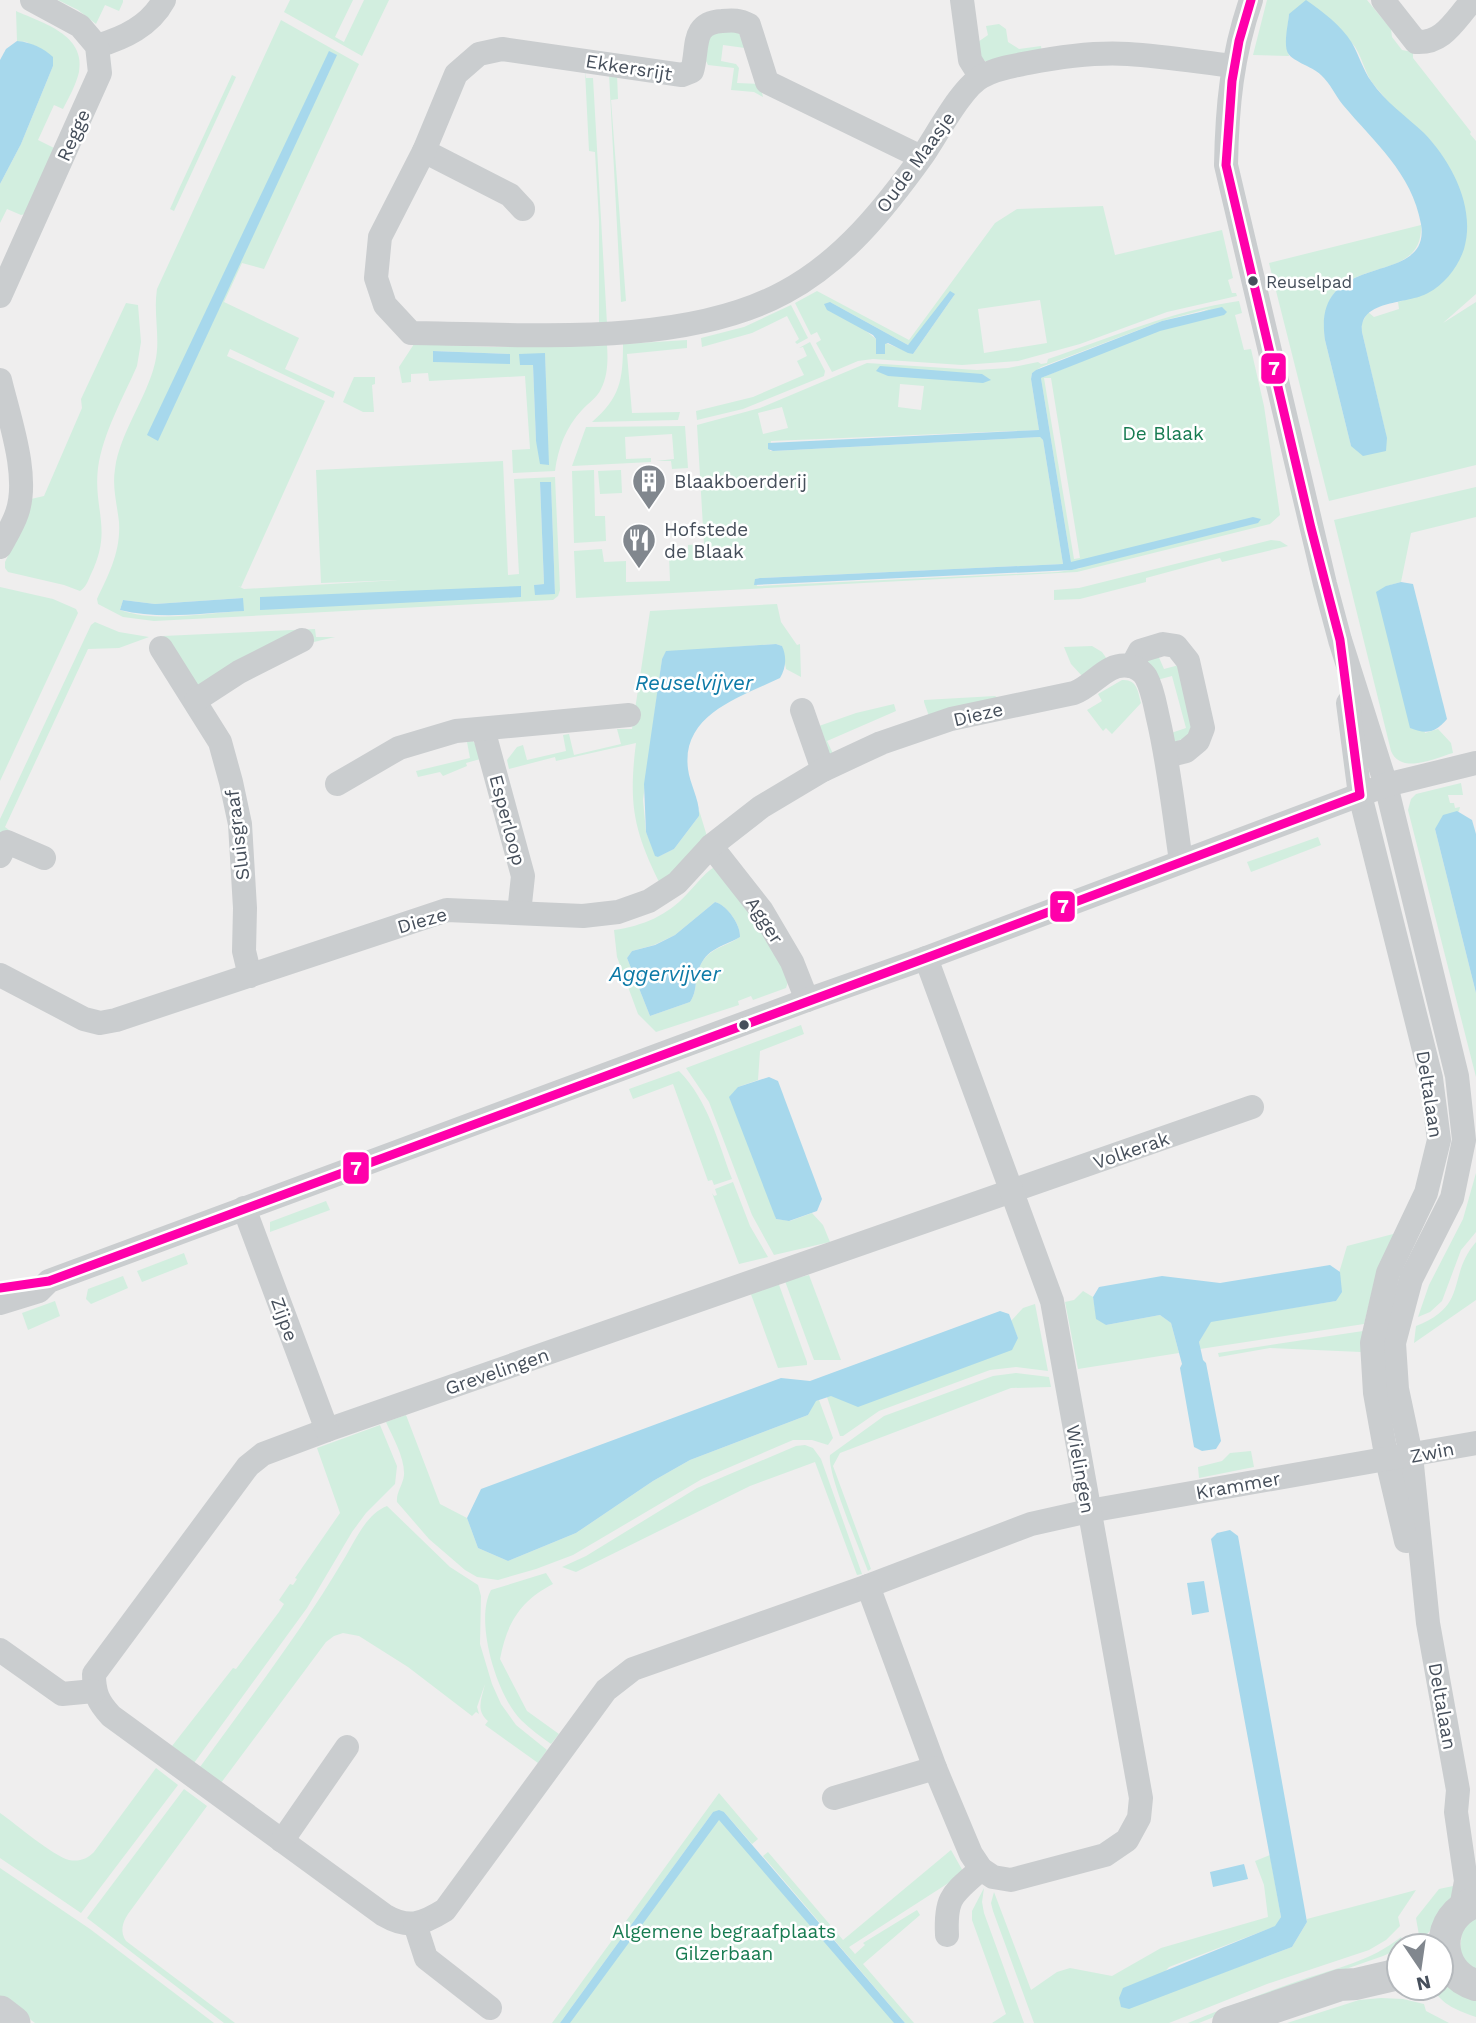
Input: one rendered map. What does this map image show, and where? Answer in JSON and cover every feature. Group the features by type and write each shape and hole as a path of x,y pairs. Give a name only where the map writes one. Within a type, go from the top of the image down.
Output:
{"main road":[{"path":"0,2013 13,2023"}],"street":[{"path":"33,0 80,26 97,46 118,40 140,27 164,0"},
{"path":"961,0 970,60 980,76 1004,67 1049,59 1126,54 1233,66"},
{"path":"1251,0 1233,66 1227,109 1226,165 1340,640"},
{"path":"1383,0 1416,42 1429,43 1439,38 1473,5"},
{"name":"Ekkersrijt","path":"613,334 411,333 385,305 376,278 380,237 424,151 456,74 479,54 502,49 682,75 692,71 697,38 702,28 712,22 738,20 749,25 767,82 922,157"},
{"name":"Regge","path":"0,296 100,73 97,46"},
{"name":"Oude Maasje","path":"613,334 734,315 787,292 839,256 865,229 922,157 967,90 980,76"},
{"path":"424,151 510,195 523,209"},
{"path":"0,380 21,473 21,495 17,513 0,547"},
{"path":"196,701 239,672 302,640"},
{"name":"Deltalaan","path":"1340,640 1386,785 1457,1076 1464,1140 1452,1198 1411,1279 1394,1343 1399,1458 1458,1790 1467,1811 1476,1848"},
{"name":"Deltalaan","path":"1340,640 1360,794 1431,1079 1439,1140 1426,1193 1388,1273 1373,1343 1375,1393 1399,1458"},
{"name":"Dieze","path":"0,975 84,1019 100,1023 116,1020 447,910 583,916 618,912 649,901 677,883 711,846 761,807 824,770 881,743 951,719 1074,693 1084,689 1103,672 1118,665 1132,666 1140,651 1163,644 1176,646 1188,661 1203,728 1198,741 1186,751 1166,755"},
{"name":"Sluisgraaf","path":"162,648 220,742 240,824 245,908 244,951 250,976"},
{"path":"1132,666 1145,675 1152,691 1166,755 1181,861"},
{"path":"802,710 824,770"},
{"path":"337,784 399,748 456,731 629,715"},
{"name":"Esperloop","path":"483,729 523,876 519,913"},
{"path":"0,1303 38,1291 49,1281 244,1208 926,958 1360,794 1476,763"},
{"path":"0,856 6,842 44,858"},
{"name":"Agger","path":"711,846 762,911 792,962 807,1000"},
{"name":"Wielingen","path":"926,958 1052,1301 1141,1798 1139,1818 1127,1840 1105,1855 1011,1880 993,1877 981,1869"},
{"name":"Volkerak","path":"1011,1192 1252,1107"},
{"name":"Grevelingen","path":"94,1691 94,1674 248,1466 263,1454 1011,1192"},
{"name":"Zijpe","path":"244,1208 327,1430"},
{"path":"0,1288 37,1279 49,1281"},
{"name":"Zwin","path":"1399,1458 1476,1443"},
{"name":"Krammer","path":"1089,1511 1399,1458"},
{"path":"0,1650 62,1694 94,1691 100,1704 111,1716 282,1841 384,1915 398,1923 415,1924 431,1919 444,1910 606,1690 633,1669 868,1586 1031,1524 1089,1511"},
{"path":"868,1586 935,1768 971,1854 981,1869 953,1894 946,1910 947,1936"},
{"path":"282,1841 347,1747"},
{"path":"834,1798 935,1768"},
{"name":"Deltalaan","path":"1458,1790 1456,1812 1469,1905"},
{"path":"1442,1932 1453,1917 1469,1905"},
{"path":"415,1924 426,1958 490,2008"},
{"path":"1340,1985 1352,1974 1385,1963"},
{"path":"1228,2023 1340,1985 1385,1977"}],"green space":[{"path":"58,0 123,2 119,11 105,5 96,24 78,10"},
{"path":"290,0 353,0 335,37 344,42 364,0 389,0 362,56 284,12"},
{"path":"1267,0 1367,0 1391,29 1392,37 1402,50 1413,52 1413,58 1476,141 1476,294 1443,323 1476,302 1476,465 1329,501 1269,263 1421,225 1417,246 1406,258 1352,279 1336,291 1326,310 1325,340 1351,446 1386,435 1362,323 1368,312 1374,317 1399,309 1398,302 1424,292 1442,277 1455,259 1461,238 1462,216 1448,168 1434,145 1396,110 1374,85 1352,43 1289,14 1286,41 1289,56 1253,55"},
{"path":"16,11 50,26 69,40 76,49 79,72 63,109 54,105 38,140 54,148 25,214 7,209 0,223 0,184 21,144 53,66 27,42 17,41"},
{"path":"281,20 359,64 264,269 242,263 224,302 299,338 285,369 335,392 333,398 230,349 227,356 325,401 241,587 238,586 244,589 398,580 321,583 316,470 503,461 508,575 519,574 514,479 555,477 560,590 558,596 553,600 154,621 123,617 98,604 97,599 118,543 119,522 114,482 118,455 155,363 157,289","holes":["540,482 551,482 555,594 534,585 544,584","243,598 243,611 165,617 120,610 123,600 155,604"]},
{"path":"999,24 1006,29 1008,42 1019,49 1041,46 1042,54 988,62 977,58 975,44 988,35 986,26"},
{"path":"737,28 745,48 723,45 721,61 736,64 739,68 737,83 760,84 763,97 754,92 731,90 734,68 708,65 706,61 709,33"},
{"path":"585,71 586,78 593,78 607,324 599,324 599,221 595,152 589,151"},
{"path":"609,74 617,75 618,99 611,100 626,301 621,302"},
{"path":"232,75 236,77 174,211 170,209"},
{"path":"1103,206 1115,255 1222,230 1233,278 1228,280 1232,293 1237,296 1167,312 1080,344 1018,361 962,365 873,359 858,361 832,372 816,343 821,340 817,332 811,335 795,303 817,291 909,340 995,223 1017,209","holes":["955,294 913,354 876,339 830,302 908,345","1040,300 1047,343 984,353 978,309"]},
{"name":"De Blaak","path":"1239,301 1242,313 1235,315 1244,350 1251,349 1264,406 1280,515 1270,524 1077,572 576,598 574,551 602,549 604,562 626,561 626,582 670,581 669,557 688,556 688,545 704,544 697,425 760,408 867,363 977,370 1047,363 1048,359 1142,326 1214,305","holes":["1211,308 1041,378 1071,562 1082,568 1058,572 757,586 755,579 760,578 1063,564 1043,440 1040,437 770,451 771,441 1039,430 1032,373 1041,367 1162,321","1044,378 1051,378 1080,558 1074,559","900,384 924,386 921,410 898,407","782,407 788,428 763,434 758,413"]},
{"path":"126,303 138,305 141,342 137,366 104,442 98,468 102,532 101,544 89,579 80,591 8,572 5,562 25,521 31,499 44,496 82,408 81,399"},
{"path":"791,305 808,338 797,344 795,342 799,339 787,316 752,333 702,347 701,338 744,327"},
{"path":"687,340 687,348 627,354 632,413 680,412 678,420 592,422 609,405 618,388 623,344"},
{"path":"810,342 825,371 824,376 743,409 697,420 696,411 753,397 804,375 797,361 807,356 803,347 799,348"},
{"path":"414,344 493,347 607,345 607,367 603,384 567,431 555,471 513,473 512,450 530,449 525,376 429,381 428,373 411,374 411,382 402,383 399,367","holes":["434,351 510,354 510,363 433,362","519,354 545,354 548,465 536,441 533,365"]},
{"path":"354,377 375,377 375,384 372,385 374,412 363,412 343,402"},
{"path":"685,426 688,468 672,469 671,461 656,461 674,459 672,434 625,437 626,459 651,458 651,462 572,466 586,427"},
{"path":"594,470 595,516 605,516 606,541 574,543 572,471"},
{"path":"621,470 622,493 600,494 598,471"},
{"path":"1476,487 1476,517 1411,533 1401,582 1387,586 1425,733 1438,729 1451,743 1453,753 1419,763 1402,762 1391,751 1334,520"},
{"path":"1271,540 1288,546 1222,562 1220,558 1146,578 1146,582 1080,599 1054,600 1054,590 1079,588"},
{"path":"0,587 53,599 76,609 78,613 0,781"},
{"path":"777,604 781,622 797,645 800,644 801,677 786,669 782,646 776,644 666,652 662,659 643,800 646,832 658,857 674,849 699,816 699,810 709,843 662,888 639,834 633,802 636,743 556,761 555,757 509,769 507,760 517,747 523,745 527,760 566,751 563,735 569,734 574,755 621,744 617,729 632,729 650,611"},
{"path":"95,622 119,632 149,637 119,648 88,649 5,827 13,833 0,858 0,819 91,625"},
{"path":"315,629 316,637 335,637 301,645 200,691 163,636"},
{"path":"1092,646 1102,652 1109,662 1083,677 1071,664 1064,647"},
{"path":"1157,653 1164,669 1179,665 1193,734 1173,743 1171,733 1186,728 1172,676 1157,680 1148,665 1148,656"},
{"path":"1122,680 1134,684 1141,703 1112,734 1106,728 1103,731 1087,710 1102,701 1098,694"},
{"path":"998,698 930,719 924,702 924,700"},
{"path":"894,704 896,711 827,741 835,758 829,761 819,726"},
{"path":"473,741 484,758 466,763 467,766 443,776 440,772 418,777 416,771 470,758 467,742"},
{"path":"1461,783 1463,795 1448,795 1455,808 1460,807 1459,811 1435,829 1476,993 1476,1077 1408,810 1411,799 1416,794"},
{"path":"1318,837 1321,845 1251,872 1247,862"},
{"path":"720,864 793,979 788,982 786,988 753,1000 751,996 738,1001 739,1005 656,1032 638,1014 617,957 614,930 635,926 663,914","holes":["715,902 736,921 740,937 714,950 704,960 690,1002 650,1016 627,958 632,951 675,935"]},
{"path":"801,1025 804,1034 760,1051 758,1080 738,1087 776,1219 790,1221 812,1213 823,1225 830,1242 774,1255 752,1215 709,1102 686,1068"},
{"path":"679,1071 705,1108 732,1179 714,1185 712,1180 708,1181 673,1084 633,1099 629,1089"},
{"path":"1476,1173 1476,1232 1461,1250 1442,1301 1430,1312 1418,1317 1429,1285 1463,1219"},
{"path":"733,1182 750,1226 768,1257 739,1264 712,1193 717,1195 715,1189"},
{"path":"326,1201 330,1210 270,1232 270,1222"},
{"path":"1397,1233 1376,1276 1364,1324 1200,1349 1199,1342 1211,1321 1336,1301 1341,1286 1339,1273 1347,1246"},
{"path":"1476,1242 1476,1300 1414,1343 1416,1326 1433,1318 1451,1299 1467,1255"},
{"path":"184,1253 188,1264 142,1282 137,1271"},
{"path":"809,1275 841,1360 814,1360 785,1281"},
{"path":"123,1276 128,1288 91,1304 86,1299 88,1289"},
{"path":"778,1282 807,1365 778,1368 749,1289"},
{"path":"1083,1291 1093,1297 1096,1315 1106,1325 1160,1315 1171,1323 1179,1353 1078,1369 1065,1302 1074,1300"},
{"path":"55,1301 60,1316 28,1330 22,1313"},
{"path":"1035,1304 1048,1371 1016,1367 990,1370 879,1411 840,1436 827,1397 1018,1338 1011,1321 1023,1308"},
{"path":"1363,1331 1361,1352 1270,1348 1219,1357 1218,1353"},
{"path":"1016,1373 1049,1377 1051,1387 1011,1388 840,1453 833,1466 871,1569 868,1571 839,1494 830,1455 884,1416 993,1376"},
{"path":"819,1400 833,1438 828,1445 812,1440 793,1440 702,1479 573,1555 498,1580 477,1577 465,1570 429,1539 397,1502 404,1468 386,1422 406,1415 440,1504 467,1518 478,1548 508,1561 576,1533 653,1481 690,1460 808,1415 815,1401"},
{"path":"380,1425 397,1466 395,1484 366,1513 352,1532 307,1608 194,1763 172,1746 279,1612 284,1604 279,1600 290,1584 293,1585 297,1579 295,1578 340,1513 317,1448"},
{"path":"796,1446 813,1448 821,1459 862,1574 857,1575 815,1462 750,1486 576,1572 562,1567 586,1556 697,1488"},
{"path":"1251,1451 1254,1467 1199,1478 1198,1467 1222,1461 1230,1453"},
{"path":"387,1506 450,1567 478,1585 481,1596 480,1644 492,1684 501,1704 516,1725 547,1750 538,1763 485,1725 488,1721 482,1713 481,1704 485,1684 477,1707 479,1714 476,1712 472,1716 408,1667 359,1636 343,1633 326,1642 221,1783 200,1767 292,1639 362,1529 373,1515"},
{"path":"546,1573 553,1584 532,1598 517,1614 507,1634 500,1659 527,1711 559,1734 551,1744 521,1720 504,1694 491,1658 485,1620 486,1604 491,1590"},
{"path":"156,1768 178,1785 81,1913 0,1858 0,1813 62,1857 76,1861 89,1856"},
{"path":"184,1789 207,1806 128,1914 122,1931 126,1941 235,2023 224,2023 87,1918"},
{"path":"719,1793 758,1839 752,1844 724,1812 713,1812 560,2023 552,2023"},
{"name":"Algemene begraafplaats Gilzerbaan","path":"719,1813 900,2023 564,2023"},
{"path":"951,1850 964,1873 849,1947 855,1954 865,1945 863,1943 917,1910 920,1915 863,1964 914,2023 905,2023 763,1856 768,1852 843,1940"},
{"path":"1270,1855 1281,1917 1276,1926 1169,1967 1135,2005 1292,1947 1307,1919 1416,1890 1398,1917 1400,1926 1394,1932 1385,1932 1385,1941 1369,1950 1267,1984 1169,2023 1034,2023 993,1911 991,1903 994,1892 1031,1990 1057,1972 1070,1968 1112,1976 1161,1948 1268,1917 1264,1885 1255,1861"},
{"path":"0,1868 90,1929 214,2023 35,2023 0,1997"},
{"path":"1458,1885 1433,1928 1429,1932 1418,1932 1416,1918 1439,1889"},
{"path":"984,1888 984,1913 1024,2023 992,2023 1006,2014 972,1920 972,1911"},
{"path":"1476,1913 1476,1975 1459,1961 1463,1922"},
{"path":"1385,1948 1383,1956 1199,2023 1188,2023 1366,1958"},
{"path":"1455,1988 1476,2001 1476,2017 1457,2010 1446,2003 1455,2002"},
{"path":"1385,1998 1385,2002 1424,2004 1426,2011 1449,2023 1287,2023 1359,2000"}],"water":[{"path":"1306,0 1343,30 1377,89 1424,133 1444,158 1459,186 1467,218 1464,249 1445,280 1419,297 1376,308 1363,321 1362,332 1387,438 1386,451 1363,456 1351,446 1325,340 1326,311 1336,292 1352,279 1409,257 1419,244 1421,224 1409,189 1390,159 1343,105 1324,78 1289,55 1286,38 1289,14"},
{"path":"17,41 32,44 45,51 53,57 53,66 21,144 0,184 0,60 6,49"},
{"path":"329,51 337,55 158,441 147,435"},
{"path":"950,291 955,294 913,354 888,343 885,344 885,354 876,354 876,339 873,335 827,310 824,304 830,302 908,345"},
{"path":"1222,307 1227,312 1224,315 1160,331 1041,378 1071,562 1253,517 1261,519 1258,523 1072,570 754,585 755,579 760,578 1063,564 1043,440 1040,437 773,451 768,449 768,443 1039,430 1031,379 1036,370 1162,321"},
{"path":"433,351 510,354 510,364 433,362"},
{"path":"545,353 549,465 540,464 536,441 533,365 520,365 519,354"},
{"path":"880,366 982,374 991,380 983,383 888,376 876,371"},
{"path":"540,482 551,482 555,594 535,595 534,585 544,584"},
{"path":"1401,582 1413,584 1447,719 1431,731 1410,728 1376,592"},
{"path":"521,586 521,597 260,610 260,597"},
{"path":"243,598 244,611 150,615 120,610 123,600 155,604"},
{"name":"Reuselvijver","path":"776,644 782,646 785,658 780,678 717,710 694,734 688,750 688,769 699,816 674,849 655,856 646,832 644,784 662,659 666,651"},
{"path":"1457,811 1472,820 1476,834 1476,993 1435,829 1443,815"},
{"name":"Aggervijver","path":"715,902 732,916 740,937 708,954 700,967 690,1002 650,1016 627,958 632,951 655,945 675,935"},
{"path":"769,1077 778,1081 822,1199 817,1211 789,1221 776,1219 729,1097 738,1087"},
{"path":"1330,1265 1340,1272 1342,1292 1336,1301 1211,1322 1199,1342 1206,1363 1221,1441 1216,1449 1202,1451 1194,1447 1180,1368 1182,1364 1171,1323 1160,1315 1106,1325 1096,1319 1093,1297 1099,1287 1162,1276 1220,1283"},
{"path":"1000,1311 1009,1314 1018,1338 1012,1350 858,1407 831,1396 816,1401 808,1415 690,1460 653,1481 576,1533 508,1561 478,1548 467,1518 481,1489 781,1378 810,1381"},
{"path":"1230,1530 1238,1536 1307,1922 1292,1947 1129,2009 1121,2007 1119,1998 1123,1988 1275,1926 1281,1917 1211,1539 1217,1533"},
{"path":"1204,1581 1209,1612 1192,1615 1187,1583"},
{"path":"713,1812 724,1812 905,2023 894,2023 719,1820 570,2023 560,2023"},
{"path":"1244,1864 1248,1879 1213,1887 1210,1872"}],"transit line":[{"name":"7","path":"0,1288 49,1281 1360,795 1340,640 1226,165 1232,81 1239,41 1251,0"}],"place":[{"name":"Reuselpad","path":"1253,281"},
{"name":"Blaakboerderij","path":"649,511"},
{"name":"Hofstede de Blaak","path":"639,570"}]}
